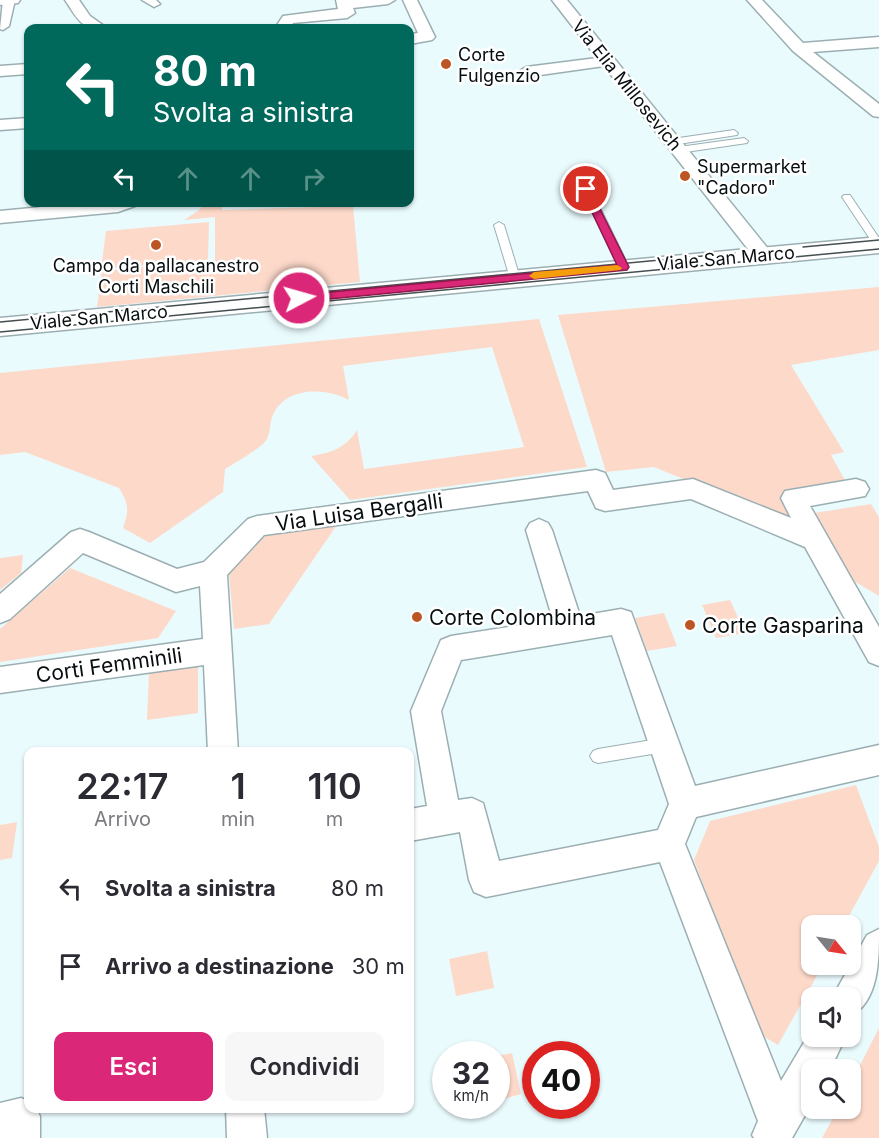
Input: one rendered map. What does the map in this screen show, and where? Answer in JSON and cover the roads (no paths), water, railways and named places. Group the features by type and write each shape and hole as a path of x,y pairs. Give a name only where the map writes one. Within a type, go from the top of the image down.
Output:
{"street":[{"path":"0,1 11,0 3,26"},
{"path":"72,0 84,24"},
{"path":"285,24 288,19 345,6 388,0"},
{"name":"Via Elia Millosevich","path":"560,0 762,254"},
{"path":"754,0 799,48 879,112"},
{"path":"411,2 427,37 414,39"},
{"path":"799,48 879,42"},
{"path":"526,72 608,62"},
{"path":"0,71 24,69"},
{"path":"0,125 24,124"},
{"path":"0,217 30,208 74,207"},
{"name":"Viale San Marco","path":"0,327 762,254 879,245"},
{"name":"Via Luisa Bergalli","path":"213,571 257,526 596,480 605,501 693,489 814,539"},
{"path":"856,489 794,498 814,539 876,642"},
{"path":"539,530 570,630"},
{"path":"0,611 80,540 176,581 213,571 223,747"},
{"path":"669,844 486,880 458,817 426,711 451,650 621,621 685,804 669,844 774,1131"},
{"name":"Corti Femminili","path":"0,680 217,650"},
{"path":"685,804 879,760"},
{"path":"414,824 458,817"},
{"path":"856,987 879,946"},
{"path":"774,1131 822,1047"},
{"path":"245,1113 247,1138"},
{"path":"0,1122 21,1117 20,1138"}],"lane":[{"path":"676,146 734,132"},
{"path":"676,146 744,141"},
{"path":"586,189 624,267"},
{"path":"847,197 879,245"},
{"path":"499,225 515,278"},
{"path":"598,756 664,746"}],"tram line":[{"path":"803,247 879,240"},
{"path":"0,332 879,249"},
{"path":"0,322 735,253"}],"place":[{"name":"Corte Fulgenzio","path":"446,64"},
{"name":"Supermarket \"Cadoro\"","path":"685,176"},
{"name":"Campo da pallacanestro Corti Maschili","path":"156,245"},
{"name":"Corte Colombina","path":"417,617"},
{"name":"Corte Gasparina","path":"690,625"}]}
